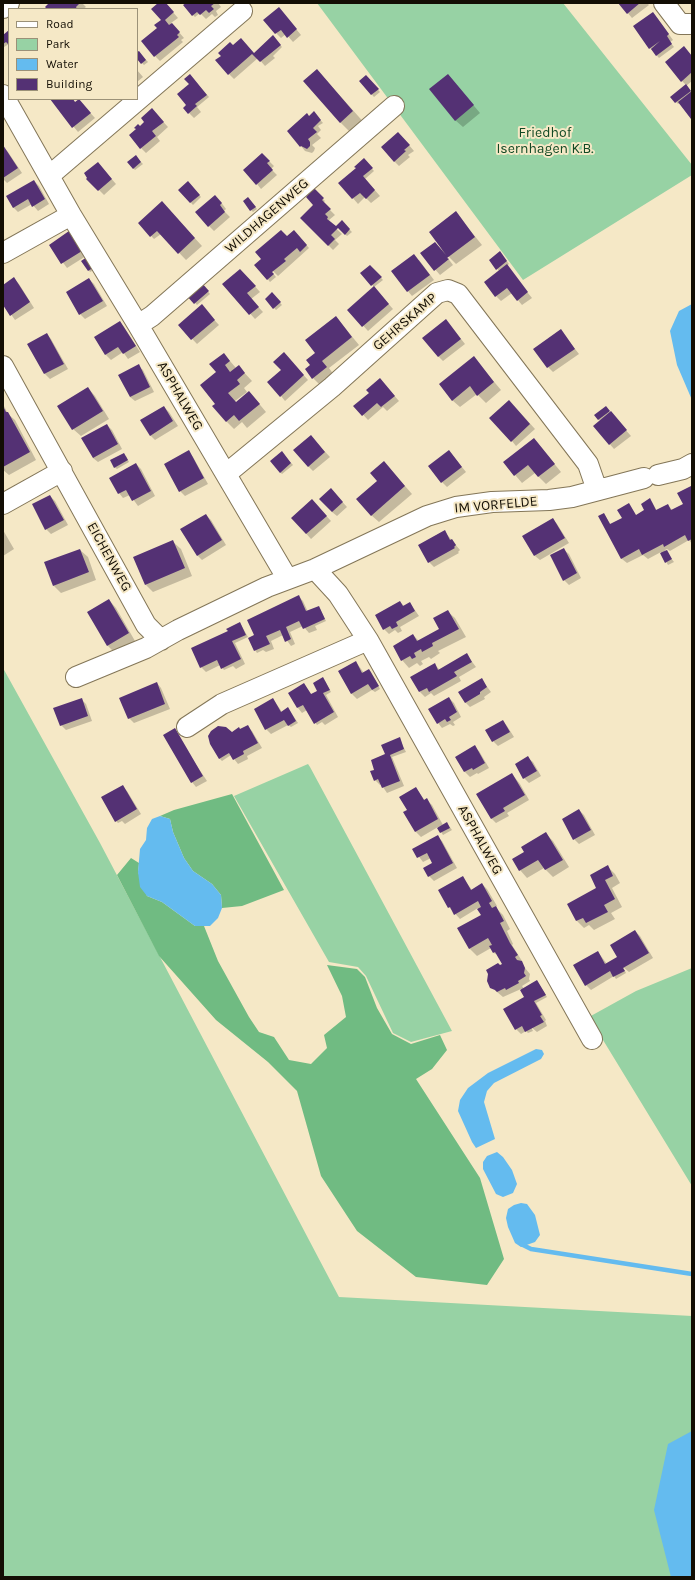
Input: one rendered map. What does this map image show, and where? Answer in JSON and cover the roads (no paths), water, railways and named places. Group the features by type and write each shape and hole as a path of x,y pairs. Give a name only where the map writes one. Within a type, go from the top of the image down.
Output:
{"street":[{"path":"3,8 9,3"},
{"path":"664,3 680,24 691,23"},
{"path":"138,100 242,11"},
{"name":"ASPHALWEG","path":"3,95 71,215 138,325 287,578"},
{"path":"49,176 138,100"},
{"name":"WILDHAGENWEG","path":"138,325 152,316 394,106"},
{"path":"3,253 71,215"},
{"name":"GEHRSKAMP","path":"226,474 332,386 436,293 448,290 458,294 588,464 597,490"},
{"name":"EICHENWEG","path":"3,366 146,625 162,640"},
{"name":"IM VORFELDE","path":"287,578 315,569 428,516 456,507 492,502 549,500 572,497 683,469 692,464"},
{"path":"3,504 62,471"},
{"name":"ASPHALWEG","path":"315,569 338,594 368,640 592,1039"},
{"path":"76,677 146,648 287,578"},
{"path":"187,727 222,704 368,640"}],"water":[{"path":"692,304 692,400 677,365 670,331 679,311"},
{"path":"160,816 170,819 173,832 184,858 193,871 212,884 221,895 222,908 218,918 210,926 195,926 162,902 147,896 140,887 138,872 140,849 146,840 147,828 152,819"},
{"path":"536,1049 542,1050 544,1054 541,1059 494,1083 487,1091 484,1102 495,1139 476,1148 458,1111 460,1100 468,1088 488,1073"},
{"path":"497,1152 503,1157 512,1170 517,1184 513,1193 503,1197 496,1194 483,1169 483,1162 487,1156"},
{"path":"521,1203 527,1204 535,1215 540,1235 535,1242 521,1247 515,1243 506,1218 508,1209"},
{"path":"692,1431 692,1577 671,1577 654,1510 668,1444"}],"waterway":[{"path":"521,1244 531,1249 692,1274"}],"park label":[{"name":"Friedhof Isernhagen K.B.","path":"545,142"}]}
